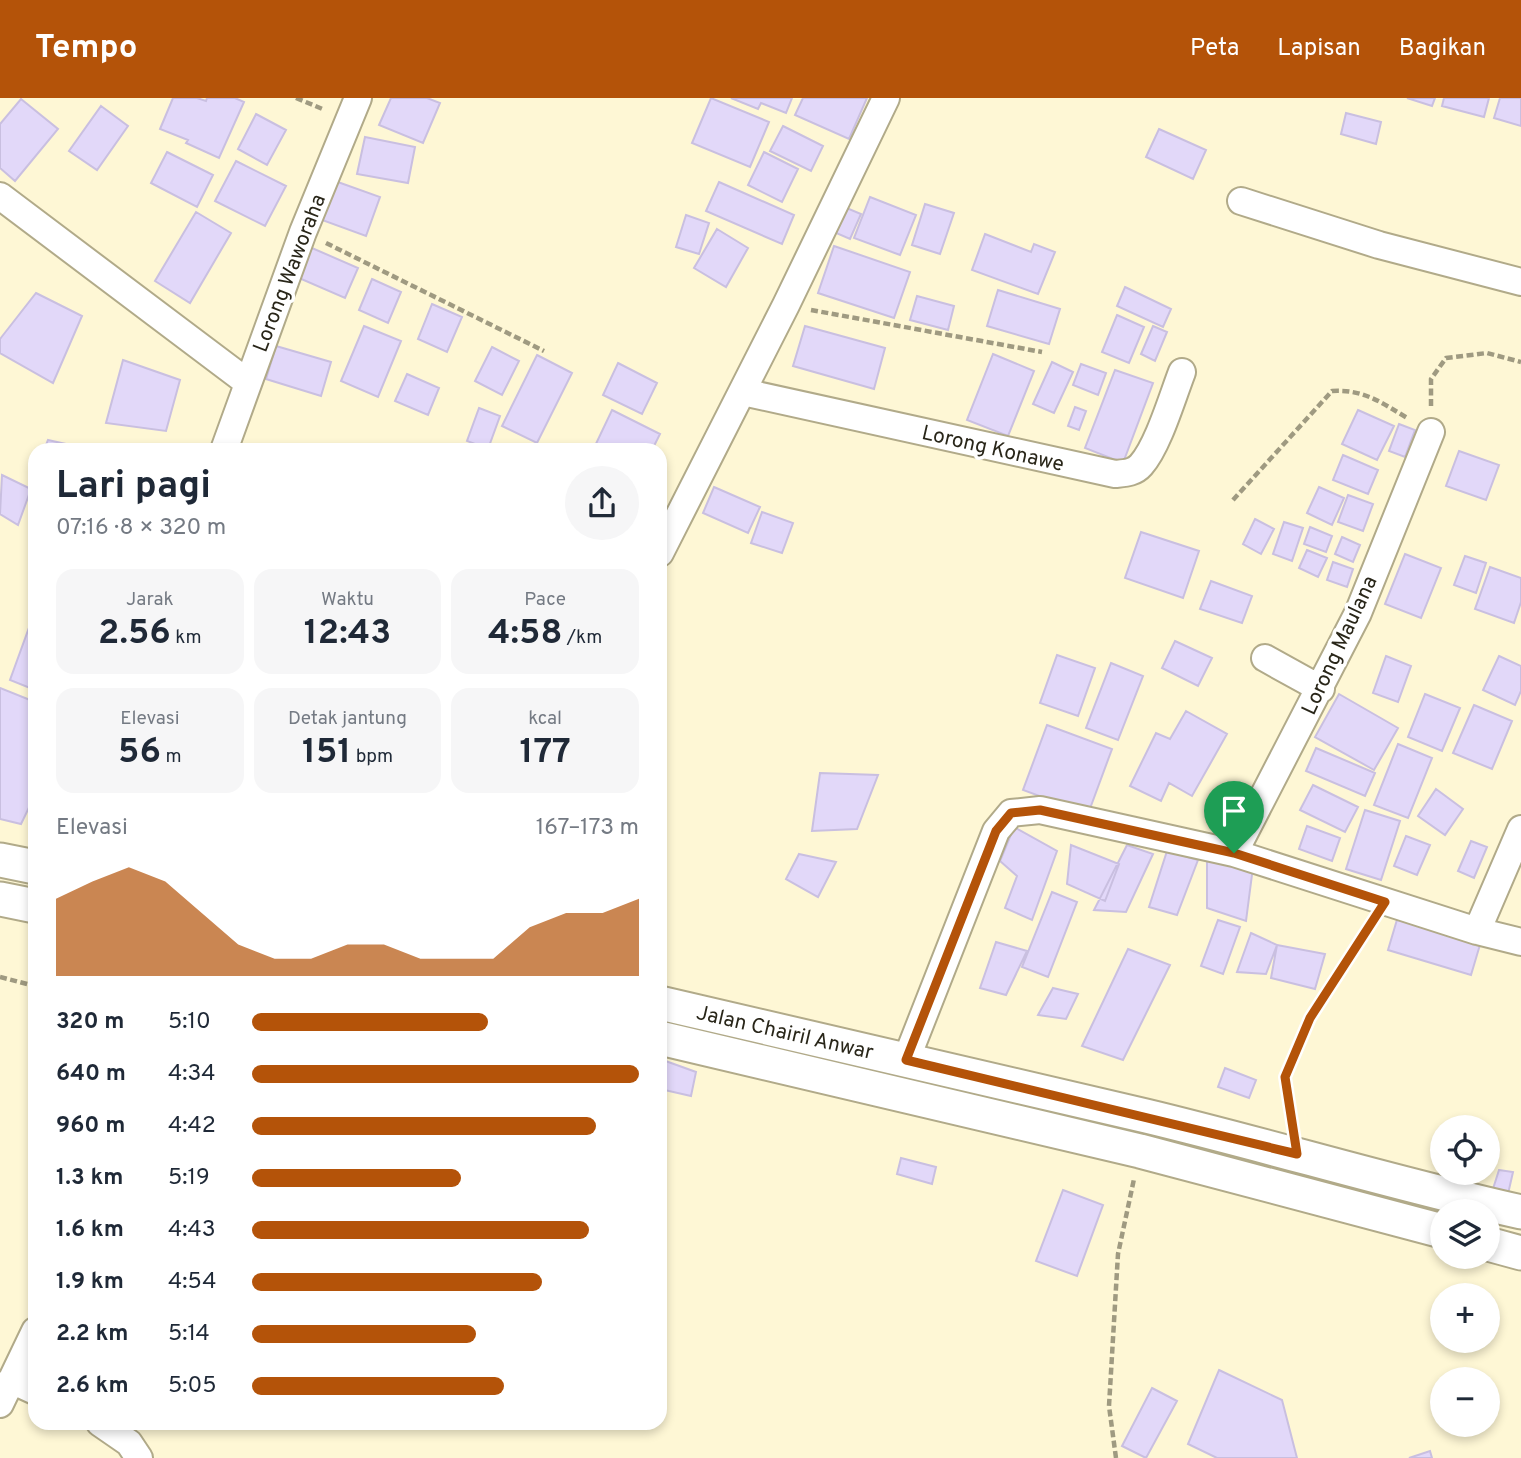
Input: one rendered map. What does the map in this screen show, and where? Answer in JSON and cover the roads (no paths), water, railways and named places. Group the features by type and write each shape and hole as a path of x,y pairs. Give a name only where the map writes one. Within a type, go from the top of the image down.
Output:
{"main road":[{"path":"0,860 28,866"},
{"path":"0,899 28,905"},
{"name":"Jalan Chairil Anwar","path":"667,1005 1297,1154 1432,1192 1521,1212"},
{"name":"Jalan Chairil Anwar","path":"667,1040 1140,1151 1430,1228"},
{"path":"1500,1247 1521,1253"}],"street":[{"name":"Lorong Waworaha","path":"226,443 303,232 358,98"},
{"path":"667,539 743,392 886,98"},
{"path":"0,196 247,382"},
{"path":"1241,201 1379,245 1521,282"},
{"name":"Lorong Konawe","path":"743,392 1115,474 1130,473 1140,467 1152,448 1182,372"},
{"name":"Lorong Maulana","path":"1234,853 1359,613 1431,432"},
{"path":"1265,658 1321,690"},
{"path":"906,1060 996,831 1011,813 1040,810 1234,853 1477,931 1521,942"},
{"path":"1477,931 1521,829"},
{"path":"0,1404 28,1345"},
{"path":"11,1380 28,1388"},
{"path":"110,1430 129,1443 139,1458"}]}
